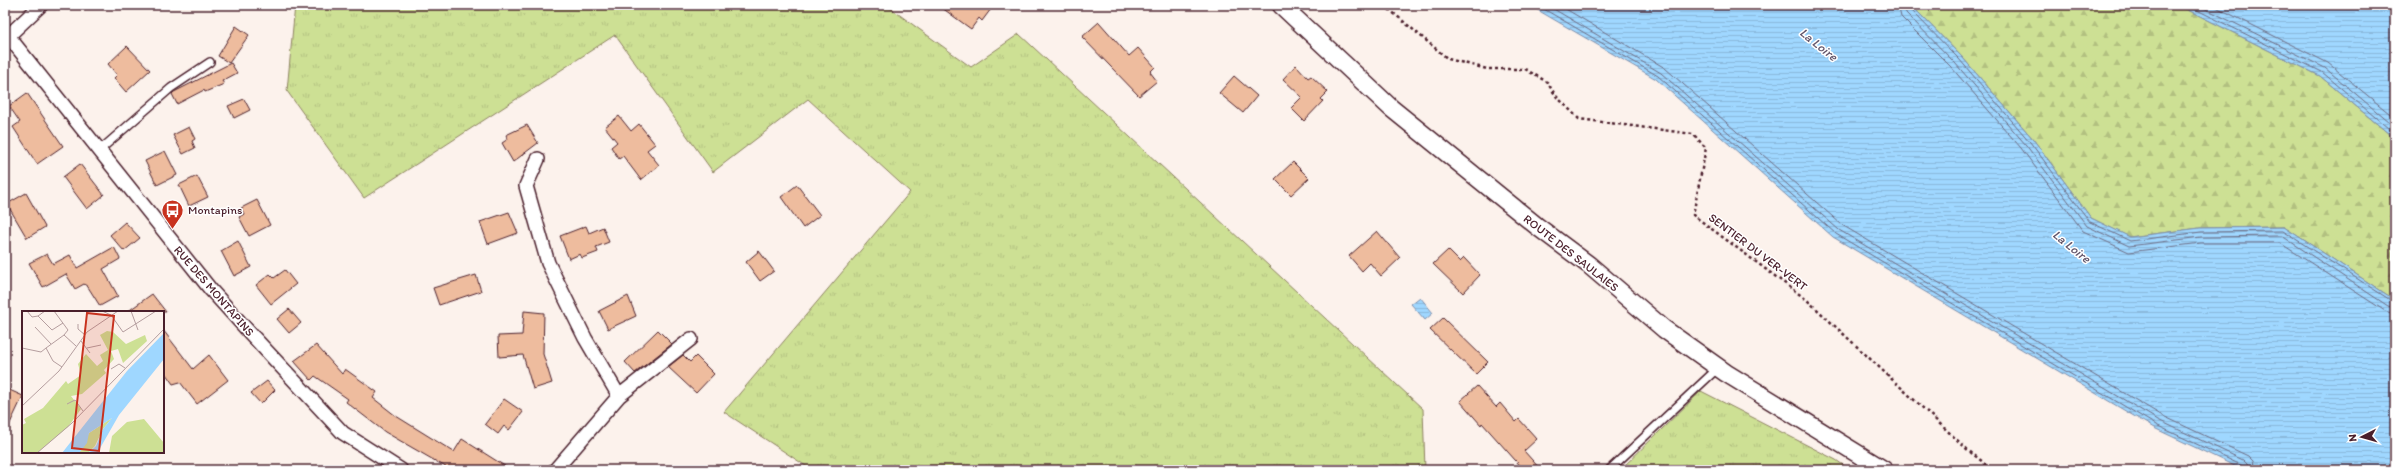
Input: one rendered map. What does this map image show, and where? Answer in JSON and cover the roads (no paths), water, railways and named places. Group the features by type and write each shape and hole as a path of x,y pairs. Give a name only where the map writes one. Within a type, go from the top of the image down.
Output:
{"street":[{"path":"6,36 41,5"},
{"name":"ROUTE DES SAULAIES","path":"1281,5 1391,108 1538,227 1589,265 1664,329 1718,368 1884,470"},
{"name":"RUE DES MONTAPINS","path":"6,36 100,150 207,284 254,338 343,433 396,469"},
{"path":"538,159 526,186 548,263 585,338 619,396"},
{"path":"555,470 619,396 691,339"}],"lane":[{"path":"100,150 171,88 210,62"},
{"path":"1608,470 1718,368"}],"water":[{"name":"La Loire","path":"1529,5 1911,5 1962,57 2033,139 2091,218 2130,237 2200,228 2284,227 2395,300 2395,470 2243,470 2154,428 1833,237 1656,79"},
{"path":"2178,5 2386,5 2395,12 2395,139 2320,76"},
{"path":"1420,297 1433,313 1425,320 1411,304"}],"place":[{"name":"Montapins","path":"172,230"}]}
